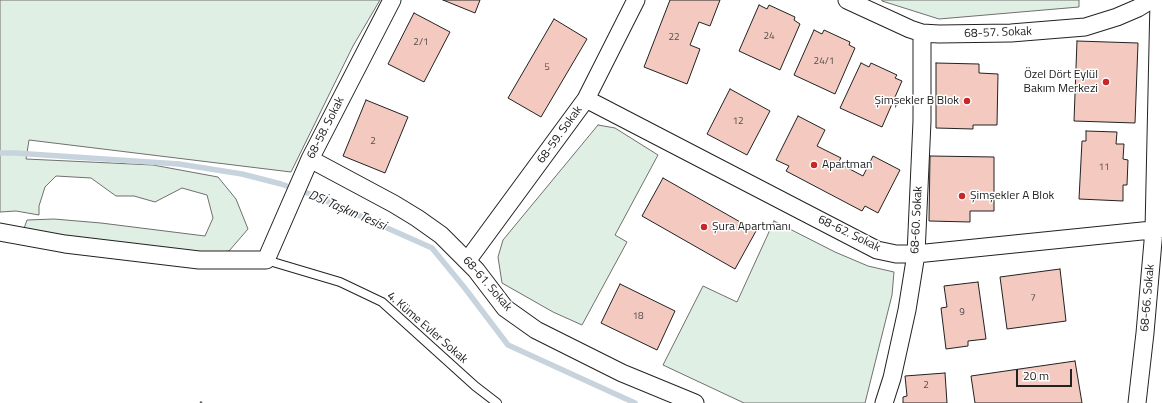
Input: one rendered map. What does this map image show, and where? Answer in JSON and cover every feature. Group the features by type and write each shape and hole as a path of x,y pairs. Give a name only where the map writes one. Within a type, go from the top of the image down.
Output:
{"street":[{"name":"68-58. Sokak","path":"266,260 301,177 392,0"},
{"name":"68-59. Sokak","path":"467,261 586,99 636,0"},
{"name":"68-57. Sokak","path":"847,0 910,29 922,33 939,34 1011,33 1084,27 1117,17 1138,8 1151,0"},
{"name":"68-66. Sokak","path":"1137,403 1158,229 1159,0"},
{"name":"68-60. Sokak","path":"884,403 892,378 916,254 922,122 922,33"},
{"name":"68-62. Sokak","path":"586,99 877,250 896,254 916,254 1158,229"},
{"name":"68-61. Sokak","path":"310,159 394,204 441,235 476,270 505,308 536,330 622,373 695,403"},
{"path":"0,232 65,244 199,260 266,260"}],"lane":[{"name":"4. Küme Evler Sokak","path":"266,260 340,282 382,302 475,386 497,403"}],"green space":[{"path":"0,0 380,0 353,46 291,172 29,140 26,159 153,165 218,177 236,199 248,229 229,251 203,254 22,234 27,220 54,219 101,223 205,236 213,218 207,195 182,188 155,202 134,196 116,196 91,178 56,176 45,187 39,206 39,215 16,211 0,212"},
{"path":"882,0 1079,0 1079,7 939,19"},
{"path":"598,125 615,128 658,155 615,235 627,242 582,325 553,312 502,283 498,257 503,240"},
{"path":"774,221 835,252 868,266 894,272 892,295 865,403 744,403 663,365 703,286 737,302"}],"building":[{"path":"443,0 480,0 475,13"},
{"path":"670,0 720,0 710,26 699,22 690,45 700,49 687,84 644,67"},
{"path":"759,5 767,9 769,5 795,17 794,20 800,24 780,70 739,51"},
{"path":"414,13 450,32 424,82 388,64"},
{"path":"554,19 587,39 541,117 508,98"},
{"path":"814,30 822,34 824,30 850,42 849,45 855,48 835,94 794,75"},
{"name":"Özel Dört Eylül Bakım Merkezi","path":"1077,41 1138,43 1135,123 1074,121"},
{"name":"Apartman","path":"861,63 869,67 871,63 897,75 895,78 902,81 882,127 840,108"},
{"name":"Şimşekler B Blok","path":"936,63 979,64 979,73 998,74 997,125 973,125 973,129 936,128"},
{"path":"730,89 770,111 747,155 707,134"},
{"path":"366,100 408,117 385,173 343,156"},
{"name":"Apartman","path":"798,116 825,130 817,146 841,158 838,163 863,176 873,156 900,170 878,213 865,206 862,211 786,171 789,166 776,160"},
{"path":"1086,131 1117,132 1116,144 1124,144 1123,159 1128,160 1127,185 1123,185 1123,201 1079,199 1082,141 1086,141"},
{"name":"Şimşekler A Blok","path":"930,156 994,157 994,211 970,211 970,222 929,221"},
{"name":"Şura Apartmanı","path":"663,178 756,231 735,269 642,216"},
{"path":"1060,269 1066,321 1007,329 1000,277"},
{"path":"978,282 986,339 968,341 968,346 946,349 941,308 947,307 944,286"},
{"path":"620,284 675,311 657,350 601,323"},
{"path":"1075,361 1082,403 975,403 971,376"},
{"path":"945,373 947,403 903,403 903,397 907,396 905,376"}],"waterway":[{"name":"DSİ Taşkın Tesisi","path":"0,153 179,164 242,174 281,184 313,195 432,248 508,345 635,403"}],"place":[{"name":"Özel Dört Eylül Bakım Merkezi","path":"1106,82"},
{"name":"Şimşekler B Blok","path":"967,101"},
{"name":"Apartman","path":"814,165"},
{"name":"Şimşekler A Blok","path":"962,196"},
{"name":"Şura Apartmanı","path":"704,227"}]}
